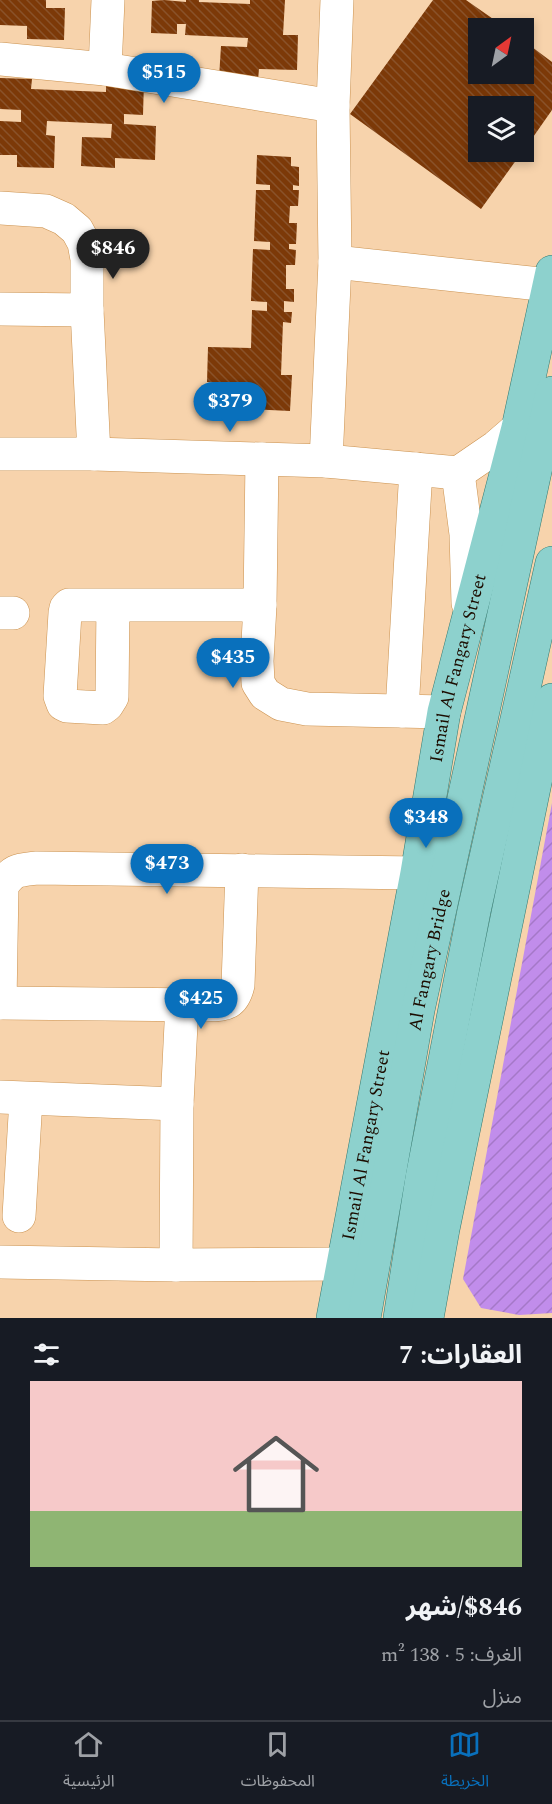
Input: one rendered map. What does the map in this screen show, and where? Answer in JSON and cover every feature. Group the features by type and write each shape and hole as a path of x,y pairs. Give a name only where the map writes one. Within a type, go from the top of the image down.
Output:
{"main road":[{"name":"Ismail Al Fangary Street","path":"333,1318 417,873 444,712 518,428 551,278"},
{"name":"Al Fangary Bridge","path":"364,1318 418,1010 552,393"},
{"name":"Al Fangary Bridge","path":"400,1318 422,1178 474,911 552,563"},
{"path":"427,1318 443,1228 552,700"}],"street":[{"path":"105,69 108,0"},
{"path":"326,461 334,262 333,106 337,0"},
{"path":"0,59 105,69 333,106"},
{"path":"0,208 46,211 64,219 77,230 84,243 87,259 87,310 94,454"},
{"path":"334,262 551,278"},
{"path":"0,309 87,310"},
{"path":"0,454 94,454 326,461 458,473 496,447 518,428"},
{"path":"262,459 260,605 256,661 258,683 265,694 281,704 307,709 444,712"},
{"path":"402,711 416,470"},
{"path":"458,473 466,534 468,618"},
{"path":"113,605 260,605"},
{"path":"242,870 238,985 231,1001 223,1004 0,1003 2,886 9,875 18,870 49,868 242,870 417,873"},
{"path":"176,1265 177,1104 182,1004"},
{"path":"20,1216 13,1098 177,1104"},
{"path":"0,1262 176,1265 343,1264"}],"shaded area":[{"path":"552,803 552,1313 519,1315 481,1308 463,1279"}],"building":[{"path":"0,0 46,0 46,8 65,8 64,40 27,39 27,26 0,25"},
{"path":"250,0 285,0 283,35 298,35 297,70 259,69 258,80 219,78 221,46 247,47 248,38 185,35 186,24 177,24 177,34 151,33 152,1 250,4"},
{"path":"433,0 466,0 492,18 468,18 468,84 534,84 534,48 552,62 552,110 534,136 534,96 468,96 468,162 515,162 481,209 350,114"},
{"path":"0,78 32,79 31,89 106,92 106,79 144,81 143,115 124,114 124,124 156,126 155,160 115,158 115,168 81,166 82,137 111,138 112,124 47,121 46,135 55,136 54,168 17,167 17,155 0,155 0,121 21,122 21,110 0,109"},
{"path":"257,155 291,157 291,166 299,167 299,186 293,185 293,190 299,190 298,206 290,206 289,223 297,223 296,244 289,244 289,249 296,250 295,265 286,265 286,289 294,289 294,302 284,301 284,312 292,312 291,323 283,322 281,375 292,375 290,411 248,409 248,420 218,419 219,382 207,382 208,347 251,348 252,310 267,311 267,302 251,301 253,249 270,250 270,242 254,241 256,190 270,190 270,185 256,184"}]}
